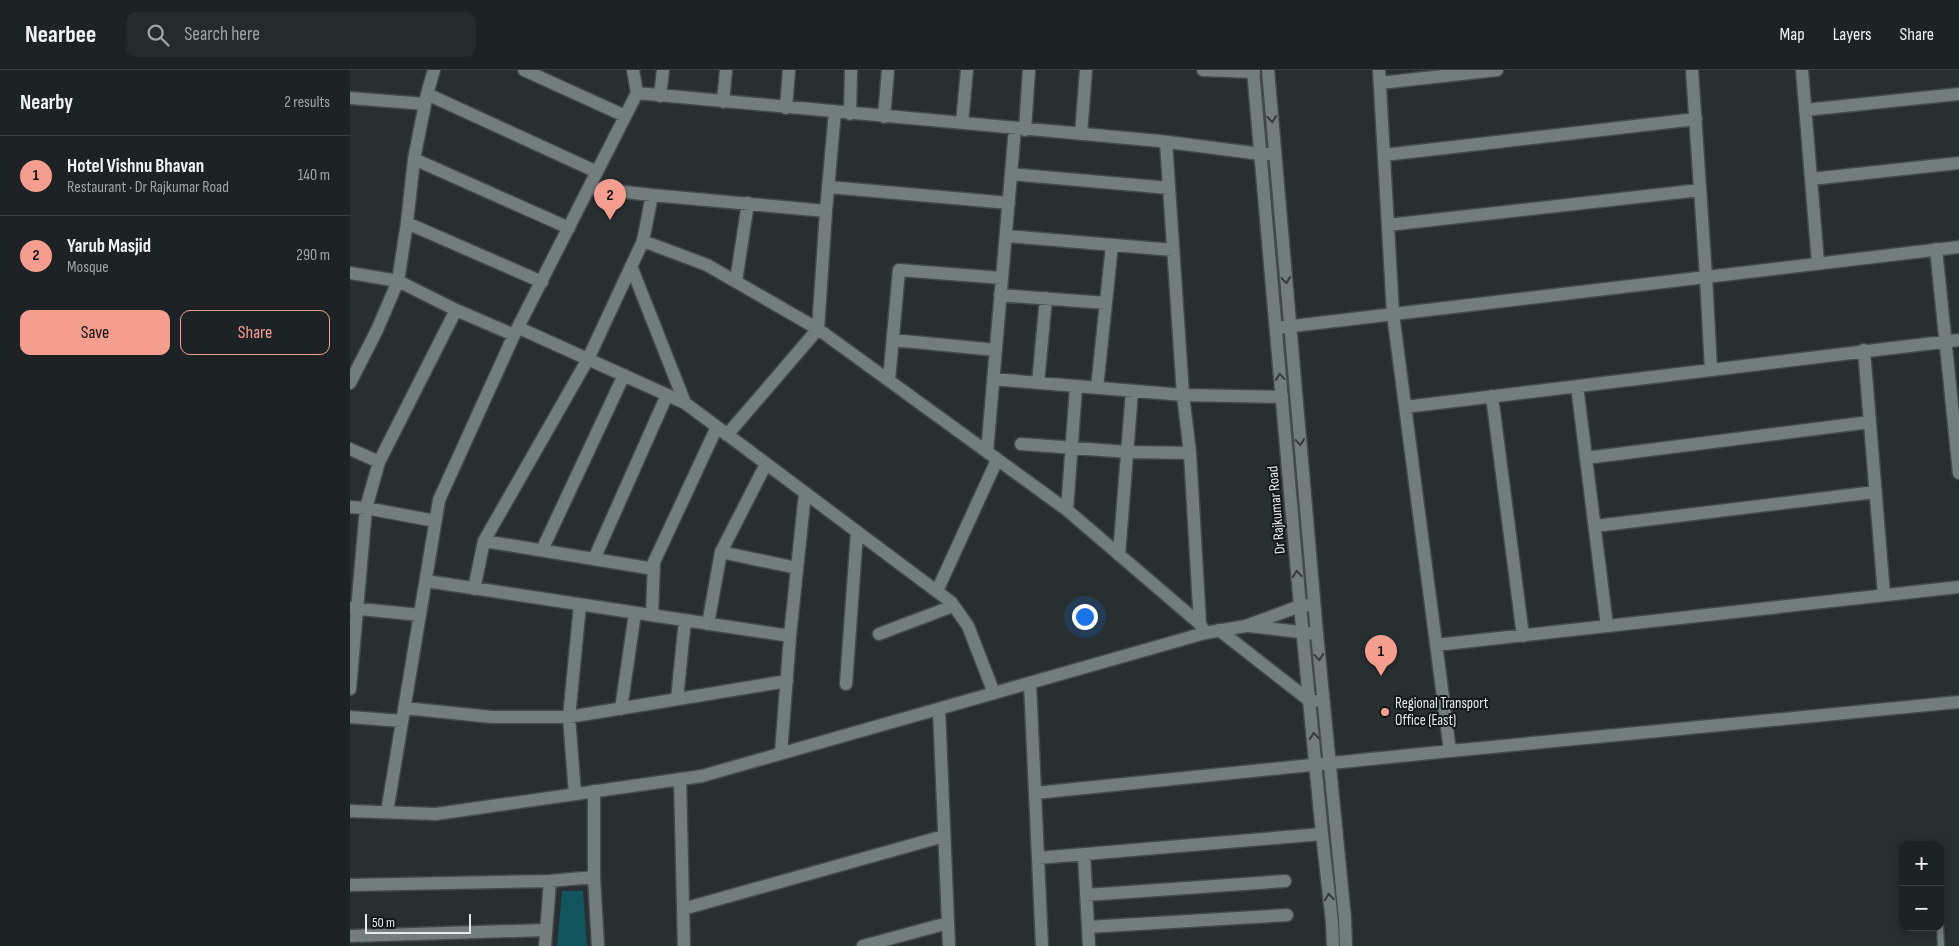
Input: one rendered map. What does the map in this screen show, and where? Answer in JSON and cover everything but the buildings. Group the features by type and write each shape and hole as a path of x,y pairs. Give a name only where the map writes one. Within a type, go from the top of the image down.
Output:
{"street":[{"path":"350,383 377,330 398,280 414,159 434,70"},
{"path":"524,70 625,116"},
{"path":"387,812 438,500 517,331 637,93 633,70"},
{"path":"660,96 663,70"},
{"path":"723,102 726,70"},
{"path":"786,108 789,70"},
{"path":"850,114 851,70"},
{"path":"884,117 888,70"},
{"path":"962,124 967,70"},
{"path":"987,452 1011,174 1029,70"},
{"path":"1081,134 1086,70"},
{"path":"1203,70 1253,71"},
{"name":"Dr Rajkumar Road","path":"1268,70 1314,605 1316,700"},
{"path":"1450,751 1393,314 1379,76 1497,70"},
{"path":"1692,70 1711,370"},
{"path":"1802,70 1818,263"},
{"name":"Dr Rajkumar Road","path":"1253,71 1300,606 1303,634 1316,700 1323,765 1346,919 1346,946"},
{"path":"637,93 1166,142 1261,154 1275,154"},
{"path":"1805,110 1959,94"},
{"path":"350,98 426,99 597,172"},
{"path":"728,435 818,329 835,111"},
{"path":"1384,155 1696,120"},
{"path":"1166,142 1183,396 1190,453 1203,629"},
{"path":"414,159 569,228"},
{"path":"1811,179 1959,163"},
{"path":"1011,174 1169,188"},
{"path":"829,187 1009,203"},
{"path":"589,188 826,211"},
{"path":"1388,225 1700,190"},
{"path":"474,589 484,541 588,359 643,241 652,195"},
{"path":"736,282 748,203"},
{"path":"407,223 542,282"},
{"path":"1006,236 1173,250"},
{"path":"643,241 707,265 818,329 1067,510 1203,629"},
{"path":"1096,388 1112,244"},
{"path":"1276,328 1959,247"},
{"path":"1936,250 1959,473"},
{"path":"631,266 685,403"},
{"path":"889,380 899,270 1002,278"},
{"path":"350,273 398,280 456,310 517,331 588,359 685,403 936,591 953,606 968,626 994,693"},
{"path":"1000,295 1106,303"},
{"path":"1038,383 1046,298"},
{"path":"350,689 353,608 366,508 378,462 456,310"},
{"path":"893,340 996,350"},
{"path":"1405,407 1959,340"},
{"path":"1864,350 1884,595"},
{"path":"542,550 624,375"},
{"path":"993,380 1183,396 1282,397"},
{"path":"1067,510 1076,386"},
{"path":"1577,386 1607,626"},
{"path":"1118,555 1132,391"},
{"path":"594,559 667,395"},
{"path":"1492,396 1523,636"},
{"path":"1586,458 1870,422"},
{"path":"652,615 654,562 717,427"},
{"path":"1021,444 1128,452 1190,453"},
{"path":"350,449 378,462"},
{"path":"936,591 998,460"},
{"path":"708,624 722,552 766,464"},
{"path":"1595,526 1875,492"},
{"path":"781,753 790,636 805,493"},
{"path":"350,507 366,508 435,521"},
{"path":"846,684 857,532"},
{"path":"484,541 654,568"},
{"path":"722,552 797,568"},
{"path":"426,581 790,636"},
{"path":"1436,645 1959,587"},
{"path":"575,794 569,717 580,605"},
{"path":"350,811 436,814 702,776 1030,683 1203,629 1220,630 1246,626 1300,606 1314,605"},
{"path":"879,634 953,606"},
{"path":"353,608 420,615"},
{"path":"620,709 635,613"},
{"path":"677,700 685,620"},
{"path":"1246,626 1316,634"},
{"path":"1220,630 1316,700"},
{"path":"350,717 403,714 569,717 787,681"},
{"path":"1030,683 1042,946"},
{"path":"1035,793 1959,702"},
{"path":"939,709 949,946"},
{"name":"Dr Rajkumar Road","path":"1323,765 1322,834 1332,922 1332,946"},
{"path":"680,779 684,946"},
{"path":"594,791 594,877 598,946"},
{"path":"1038,858 1322,834"},
{"path":"683,909 944,836"},
{"path":"1084,854 1089,946"},
{"path":"350,885 550,880 594,877"},
{"path":"544,946 550,880"},
{"path":"1086,895 1285,882"},
{"path":"1088,927 1287,915"},
{"path":"864,946 948,923"},
{"path":"350,936 546,930"}],"lane":[{"path":"1940,931 1941,946"}],"shaded area":[{"path":"562,891 583,891 587,946 557,946"}],"place":[{"name":"Yarub Masjid","path":"610,220"},
{"name":"Hotel Vishnu Bhavan","path":"1381,676"},
{"name":"Regional Transport Office (East)","path":"1385,712"}]}
